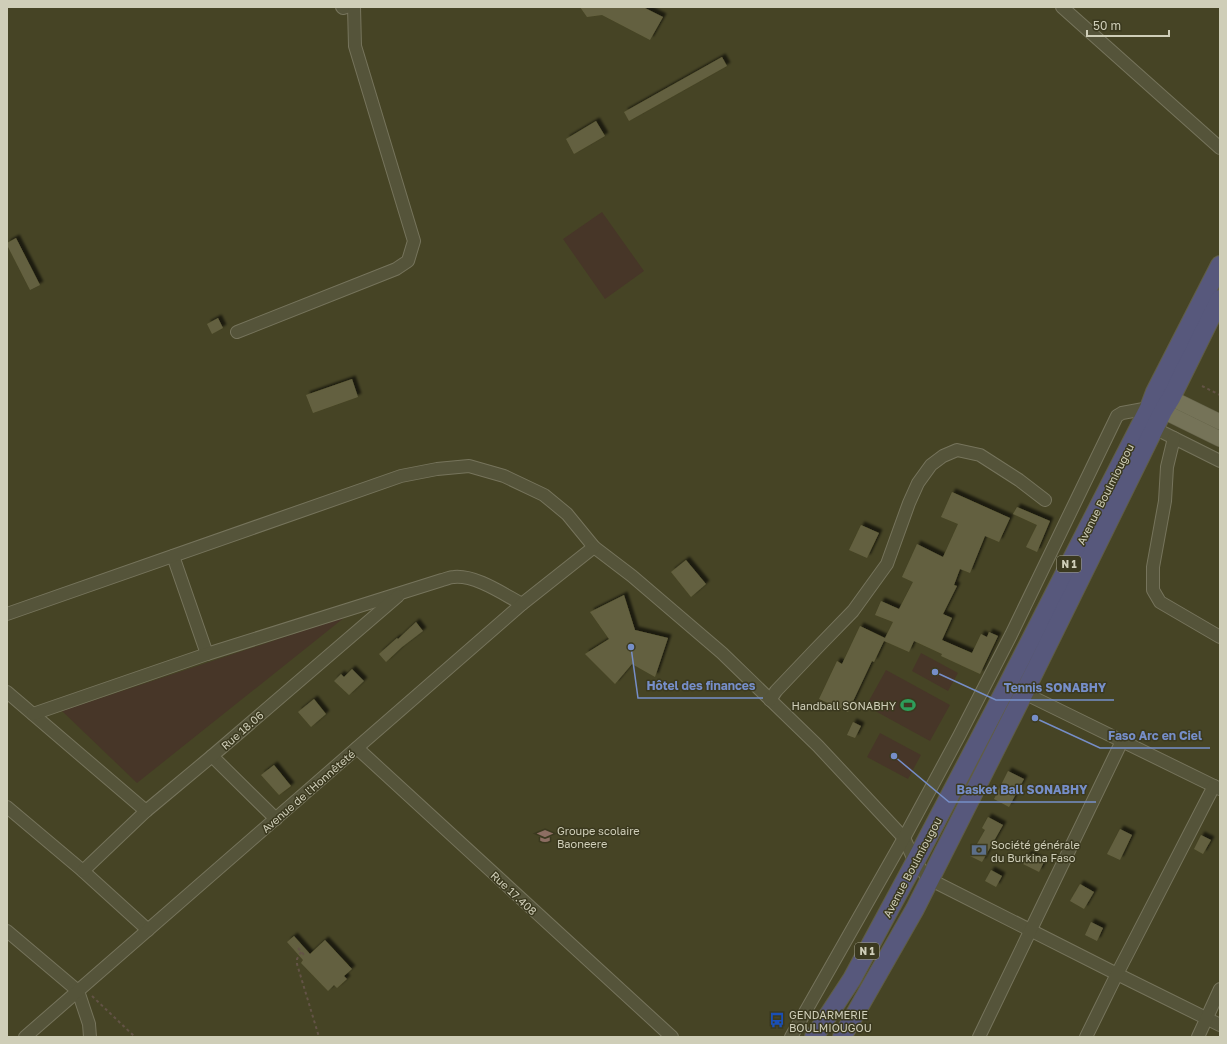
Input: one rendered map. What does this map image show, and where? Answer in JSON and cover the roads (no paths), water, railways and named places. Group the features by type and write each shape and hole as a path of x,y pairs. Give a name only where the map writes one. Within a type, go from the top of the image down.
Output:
{"highway":[{"name":"Avenue Boulmiougou","path":"842,1037 915,909 1024,693 1154,428 1160,402 1220,265"},
{"name":"Avenue Boulmiougou","path":"814,1037 852,979 1160,402 1220,299"}],"main road":[{"path":"1160,402 1220,422"},
{"path":"1160,402 1220,439"}],"street":[{"path":"342,7 346,7"},
{"path":"237,332 396,269 408,261 414,241 355,46 354,7"},
{"path":"1062,7 1220,148"},
{"path":"791,1037 904,838 1011,635 1117,416 1122,412 1160,402"},
{"path":"1154,428 1220,461"},
{"path":"1174,438 1167,467 1165,501 1153,567 1153,590 1160,602 1220,637"},
{"path":"770,700 776,691 801,664 853,611 887,564 909,503 918,483 931,465 937,460 957,450 980,455 1019,480 1045,500"},
{"path":"7,614 401,476 437,469 469,466 504,476 544,495 567,514 594,547 632,576 710,643 818,746 904,838 915,862 930,879 1220,1025"},
{"name":"Avenue de l'Honnêteté","path":"25,1037 522,604 594,547"},
{"path":"173,556 207,654"},
{"path":"33,714 207,654 403,591 455,577 470,578 522,604"},
{"name":"Rue 18.06","path":"83,871 146,811 403,591"},
{"path":"7,692 146,811"},
{"path":"1024,693 1217,787 1117,974 1086,1037"},
{"path":"979,1037 1122,741"},
{"name":"Rue 17.408","path":"357,748 672,1037"},
{"path":"212,756 276,819"},
{"path":"7,807 83,871 148,930"},
{"path":"8,933 80,989 89,1024 90,1037"},
{"path":"1198,1037 1217,1000 1220,989"}],"place":[{"name":"Hôtel des finances","path":"631,647"},
{"name":"Tennis SONABHY","path":"935,672"},
{"name":"Handball SONABHY","path":"908,705"},
{"name":"Faso Arc en Ciel","path":"1035,718"},
{"name":"Basket Ball SONABHY","path":"894,756"},
{"name":"Groupe scolaire Baoneere","path":"545,836"},
{"name":"Société générale du Burkina Faso","path":"979,850"},
{"name":"GENDARMERIE BOULMIOUGOU","path":"777,1020"}]}
